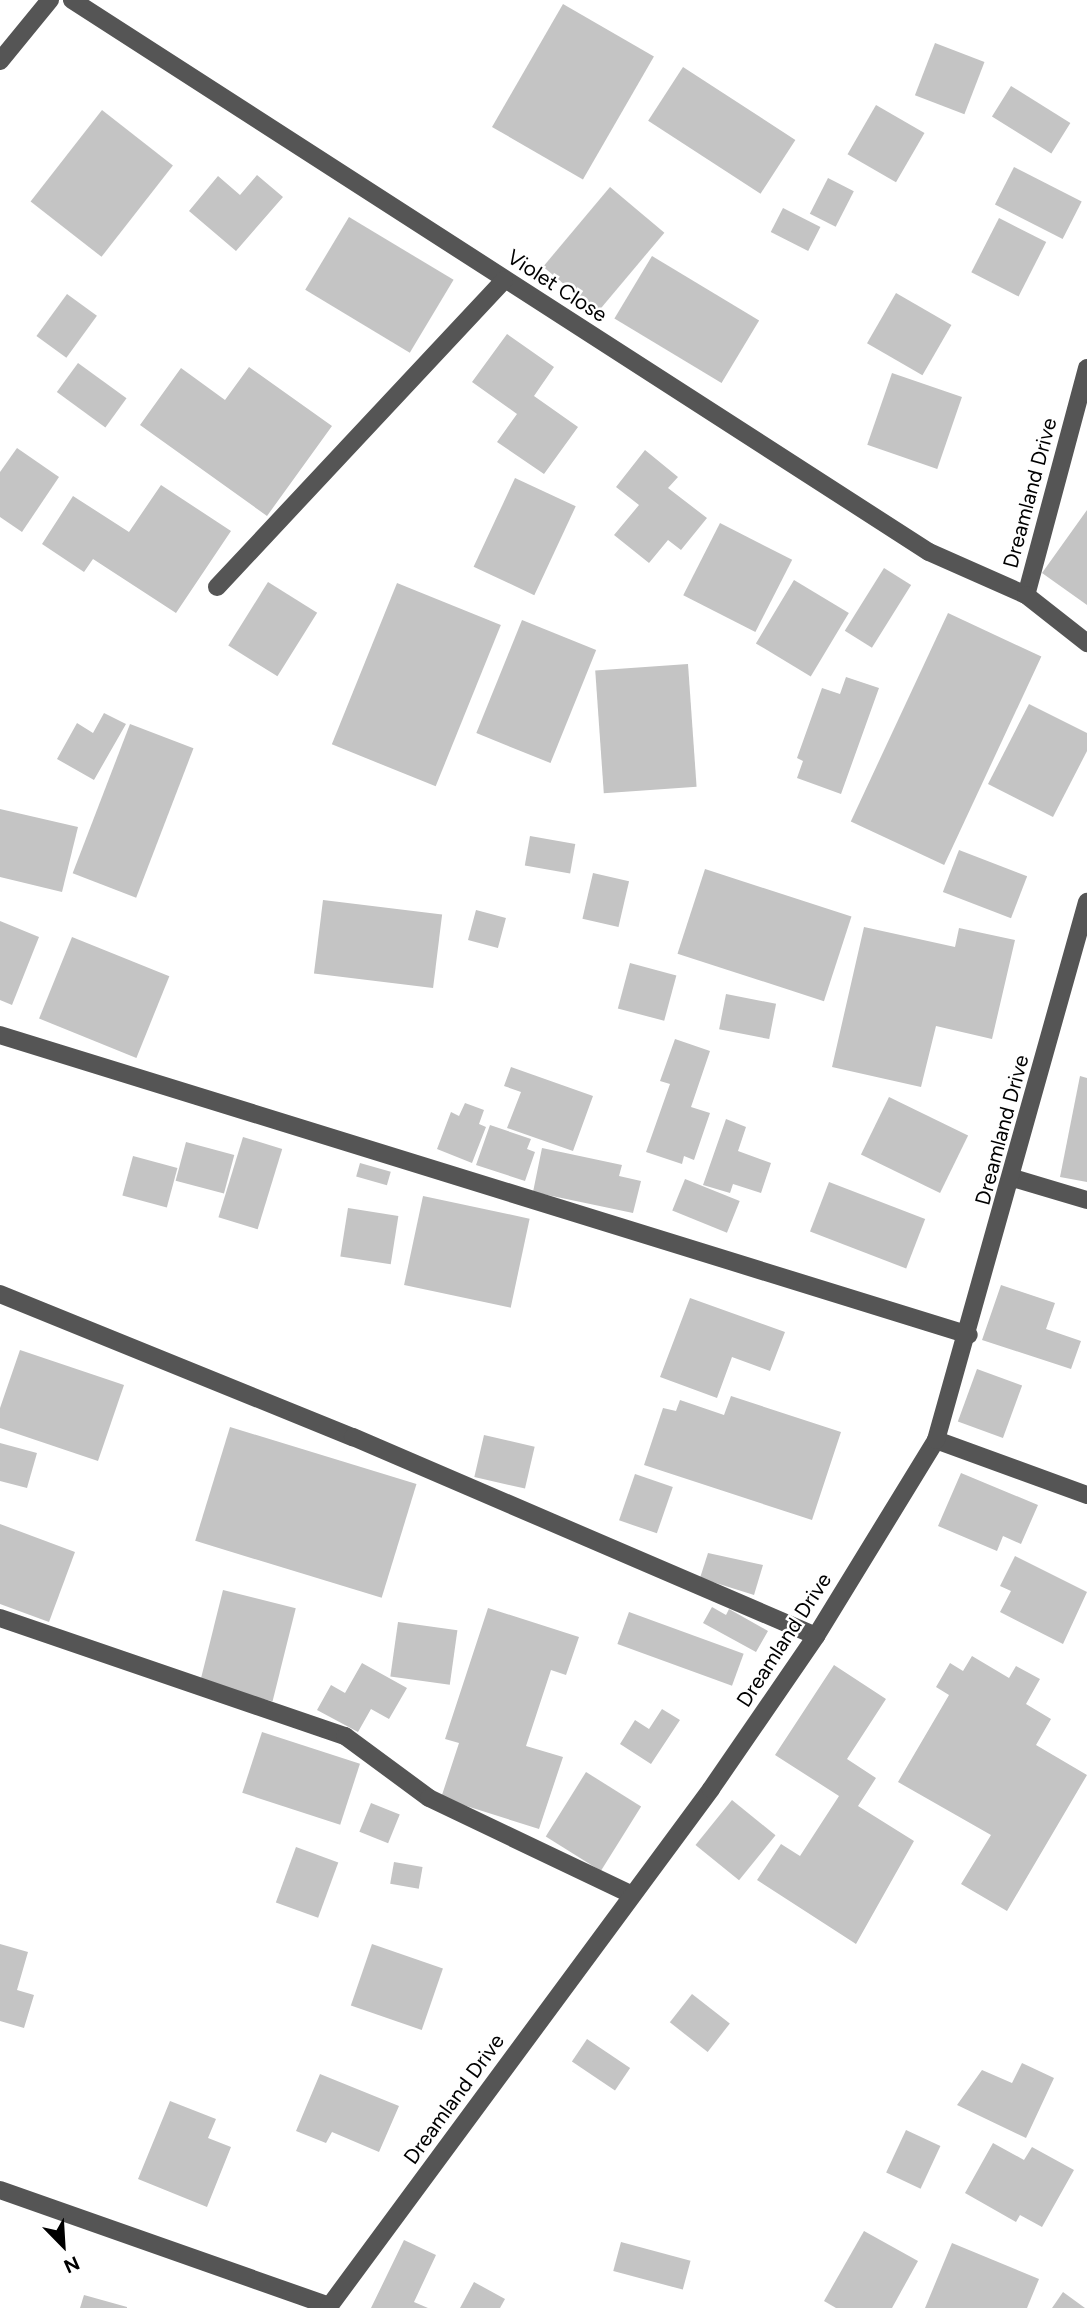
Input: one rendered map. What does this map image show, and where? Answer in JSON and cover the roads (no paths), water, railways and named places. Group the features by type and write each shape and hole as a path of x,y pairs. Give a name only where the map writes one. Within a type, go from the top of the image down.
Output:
{"street":[{"path":"0,61 51,0"},
{"name":"Violet Close","path":"72,0 929,552 1026,595"},
{"path":"217,587 505,280"},
{"name":"Dreamland Drive","path":"1087,368 1026,595 1087,643"},
{"name":"Dreamland Drive","path":"329,2307 632,1895 816,1636 936,1440 969,1335 1087,902"},
{"path":"0,1035 969,1335"},
{"path":"1013,1178 1087,1200"},
{"path":"0,1294 353,1437 816,1636"},
{"path":"936,1440 1087,1495"},
{"path":"0,1618 345,1736 429,1798 632,1895"},
{"path":"0,2190 329,2307"}]}
